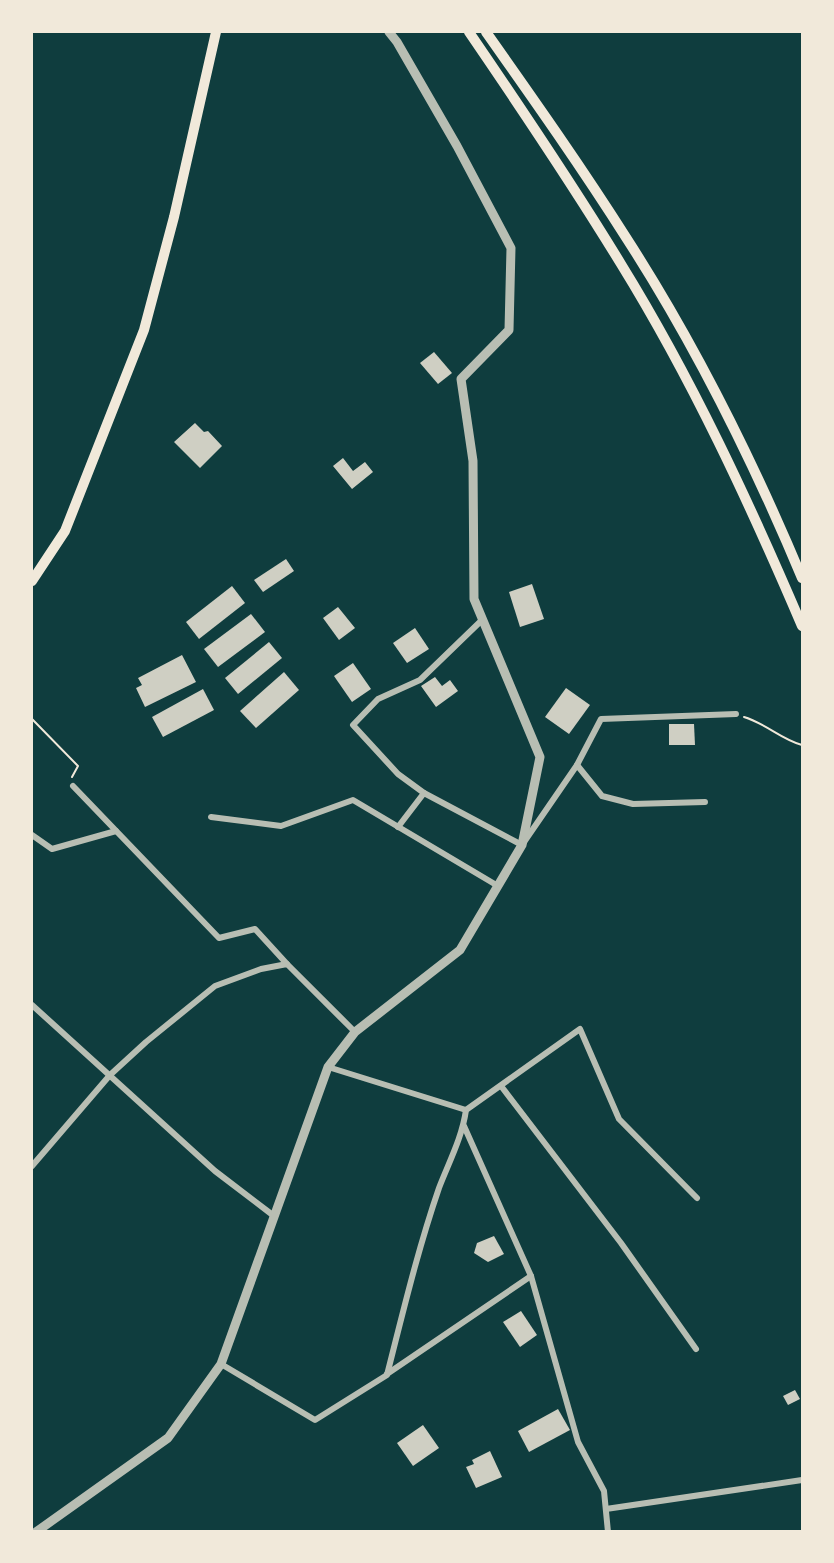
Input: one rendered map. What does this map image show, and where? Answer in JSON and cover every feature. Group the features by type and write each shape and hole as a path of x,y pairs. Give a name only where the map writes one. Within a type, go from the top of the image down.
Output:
{"main road":[{"path":"32,581 65,531 144,330 174,216 216,32"},
{"path":"469,32 616,255 673,354 764,536 802,626"},
{"path":"486,32 622,231 676,320 732,424 778,520 802,578"}],"street":[{"path":"389,32 457,146 511,249 509,330 461,379 473,461 474,599 540,757 522,844"},
{"path":"482,620 420,680 378,699 353,725 398,774 424,793 522,844"},
{"path":"36,1532 168,1438 221,1364 328,1067 355,1032 460,950 522,844 577,765 601,719 736,714"},
{"path":"577,765 602,796 633,804 705,802"},
{"path":"73,786 219,938 255,929 355,1032"},
{"path":"398,827 424,793"},
{"path":"211,817 281,826 353,800 498,886"},
{"path":"32,835 52,849 116,831"},
{"path":"32,1166 110,1075 146,1042 215,986 261,969 287,964"},
{"path":"32,1005 215,1171 274,1216"},
{"path":"387,1375 439,1189 464,1126 466,1110 580,1029 620,1119 697,1198"},
{"path":"328,1067 466,1110"},
{"path":"501,1086 621,1243 696,1349"},
{"path":"464,1126 531,1276 578,1442 604,1491 608,1532"},
{"path":"221,1364 315,1420 387,1375 531,1276"},
{"path":"606,1509 802,1480"}],"path":[{"path":"736,714 769,727 795,743 802,744"},
{"path":"32,719 78,766 72,778 73,786"}],"building":[{"path":"434,352 452,373 438,384 420,363"},
{"path":"195,423 204,432 208,431 222,446 200,468 174,442"},
{"path":"343,458 353,471 365,462 373,472 352,489 333,466"},
{"path":"286,559 294,571 263,592 254,580"},
{"path":"532,584 544,619 520,627 509,592"},
{"path":"232,586 245,603 199,639 186,622"},
{"path":"338,607 355,628 339,640 323,618"},
{"path":"251,614 265,632 218,667 204,649"},
{"path":"415,628 429,649 407,663 393,643"},
{"path":"269,642 282,658 238,694 225,678"},
{"path":"182,655 196,682 145,707 136,688 142,685 138,678"},
{"path":"353,663 371,689 352,702 334,676"},
{"path":"284,672 299,690 256,728 240,711"},
{"path":"435,677 442,686 450,680 458,691 436,707 421,686"},
{"path":"566,688 590,705 569,734 545,717"},
{"path":"203,689 214,710 163,737 152,717"},
{"path":"669,724 694,724 695,745 669,745"},
{"path":"494,1236 504,1254 488,1262 474,1253 477,1243"},
{"path":"521,1311 537,1335 520,1347 503,1322"},
{"path":"795,1390 800,1399 788,1405 783,1396"},
{"path":"558,1409 570,1430 529,1452 518,1431"},
{"path":"423,1425 439,1448 413,1466 397,1443"},
{"path":"490,1451 502,1477 476,1488 466,1467 474,1464 472,1460"}]}
